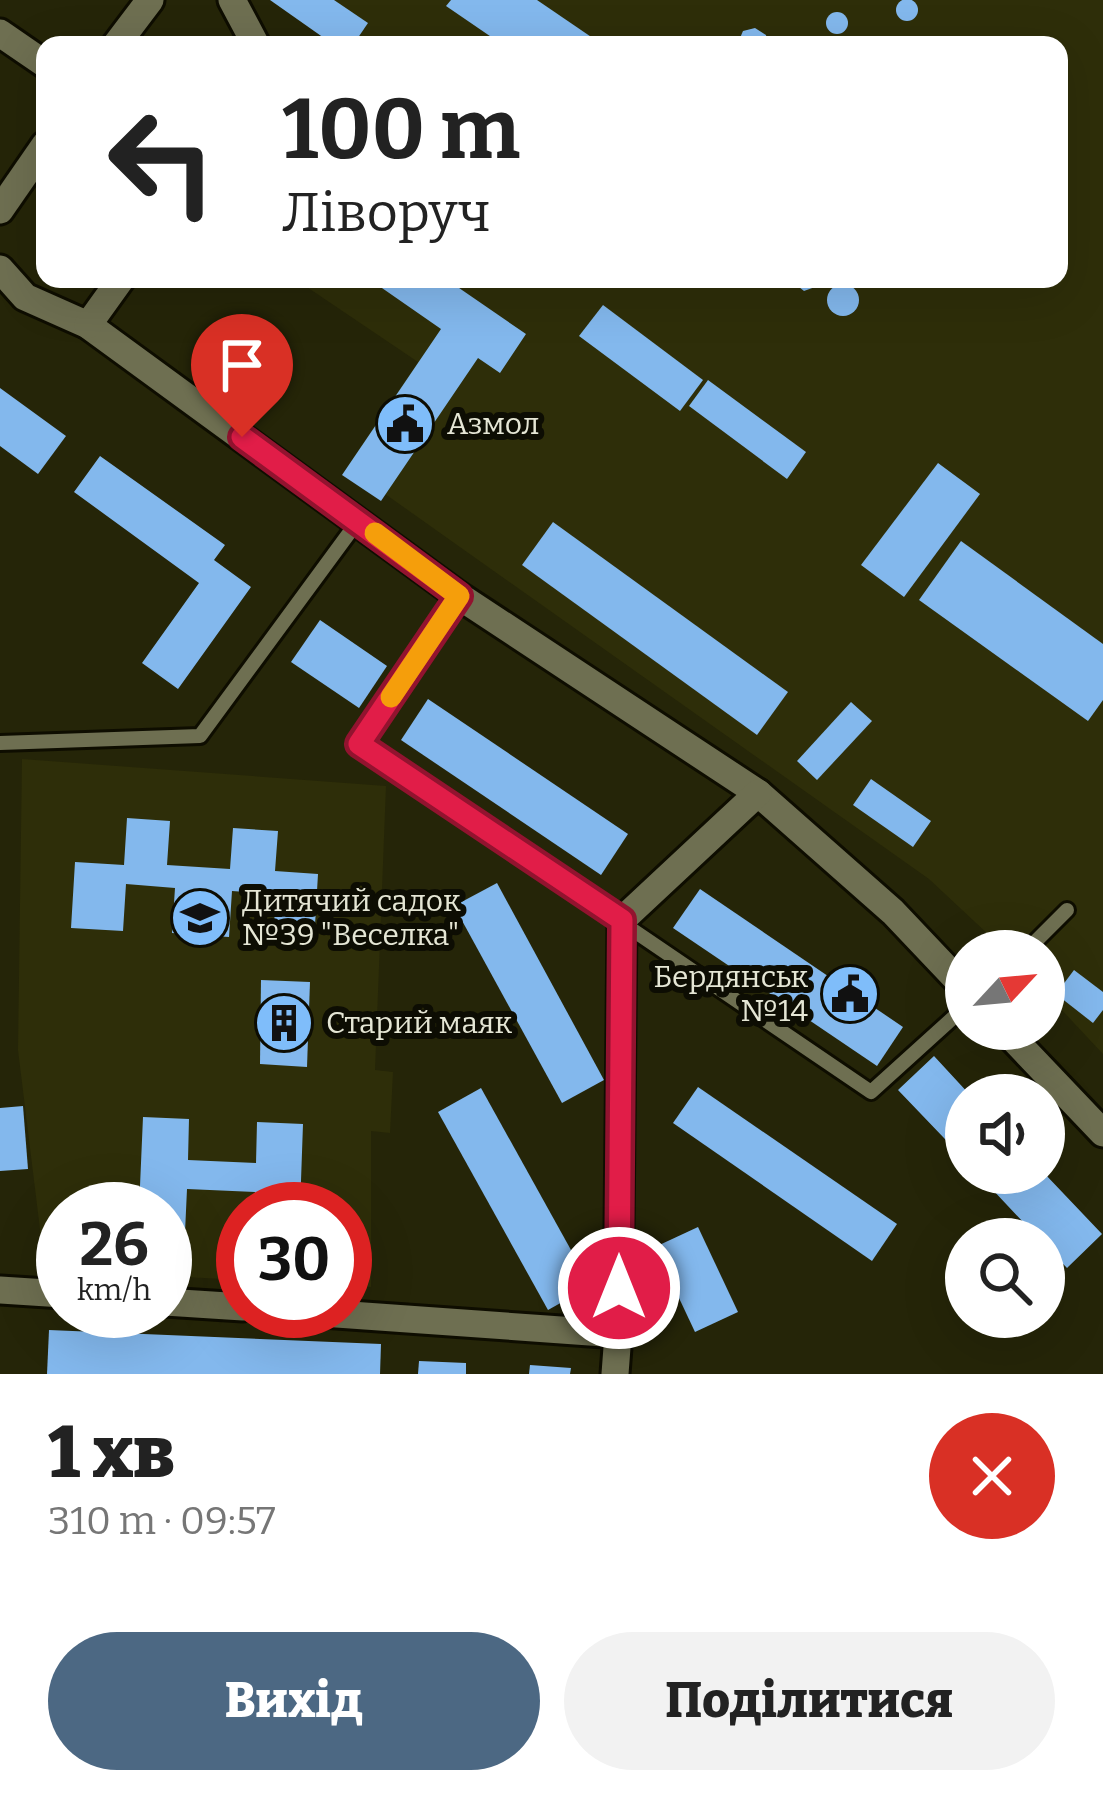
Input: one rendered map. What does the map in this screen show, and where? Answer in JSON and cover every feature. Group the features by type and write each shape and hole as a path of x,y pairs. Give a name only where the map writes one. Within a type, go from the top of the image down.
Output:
{"street":[{"path":"123,36 150,0"},
{"path":"232,0 251,36"},
{"path":"0,33 36,58"},
{"path":"0,209 36,158"},
{"path":"0,269 25,297 88,325 459,596 758,793 893,912 945,967"},
{"path":"88,325 115,288"},
{"path":"615,1374 622,920 758,793"},
{"path":"1024,1050 1103,1133"},
{"path":"0,1290 36,1292"},
{"path":"372,1317 618,1334"}],"lane":[{"path":"0,743 200,736 358,520"},
{"path":"459,596 359,744 871,1092 945,1025"},
{"path":"1047,930 1067,910"}],"shaded area":[{"path":"270,0 1103,0 1103,1054 1065,1013 1065,930 984,930 929,879 347,467 418,362 308,288 1068,288 1068,36 321,36"},
{"name":"Дитячий садок №39 \"Веселка\"","path":"22,759 386,786 375,1070 393,1072 390,1133 371,1131 371,1182 216,1182 216,1279 192,1277 192,1182 36,1182 36,1197 18,1050"}],"building":[{"path":"907,-1 918,10 907,21 896,10"},
{"path":"270,0 334,0 368,23 359,36 321,36"},
{"path":"451,0 537,0 590,36 490,36 446,6"},
{"path":"837,12 848,23 837,34 826,23"},
{"path":"755,28 766,36 741,36"},
{"name":"Азмол","path":"382,288 459,288 526,334 500,373 478,358 381,501 342,475 441,329"},
{"path":"833,288 853,288 858,306 849,315 837,315 828,306"},
{"path":"603,305 703,380 680,411 579,336"},
{"path":"708,380 806,452 787,479 689,406"},
{"path":"0,388 66,436 38,474 0,446"},
{"path":"100,456 225,545 214,560 251,587 178,689 142,663 199,583 74,492"},
{"path":"938,463 980,494 904,597 861,565"},
{"path":"553,522 788,692 757,735 522,565"},
{"path":"961,541 1103,644 1103,700 1088,721 919,600"},
{"path":"320,620 387,666 359,708 291,662"},
{"path":"428,699 628,834 601,875 401,740"},
{"path":"851,702 872,721 817,780 797,761"},
{"path":"871,779 931,821 913,847 853,805"},
{"path":"127,818 170,821 167,865 230,869 233,828 278,831 275,871 318,874 314,942 273,939 276,894 232,891 229,937 172,933 175,888 126,884 123,931 71,928 75,862 124,865"},
{"path":"497,883 604,1080 562,1103 454,906"},
{"path":"700,889 903,1027 877,1066 673,928"},
{"path":"1074,970 1103,992 1103,1010 1093,1023 1065,1001 1065,982"},
{"name":"Старий маяк","path":"261,980 310,982 307,1067 260,1064"},
{"path":"934,1056 951,1074 945,1074 945,1139 898,1090"},
{"path":"698,1087 897,1224 872,1261 673,1123"},
{"path":"481,1088 591,1286 548,1310 438,1112"},
{"path":"23,1106 28,1169 0,1171 0,1108"},
{"path":"143,1117 189,1119 188,1160 256,1163 257,1122 303,1124 301,1182 216,1182 216,1190 192,1189 192,1182 140,1182"},
{"path":"997,1194 1064,1194 1102,1234 1067,1268 1065,1218 1019,1218"},
{"path":"698,1227 738,1312 695,1332 655,1247"},
{"path":"192,1336 381,1344 380,1374 47,1374 49,1338"},
{"path":"419,1361 466,1363 466,1374 418,1374"},
{"path":"530,1365 571,1368 570,1374 529,1374"}],"slow traffic":[{"path":"375,533 459,596 391,697"}],"place":[{"name":"Азмол","path":"405,424"},
{"name":"Дитячий садок №39 \"Веселка\"","path":"200,918"},
{"name":"Бердянськ №14","path":"850,994"},
{"name":"Старий маяк","path":"284,1023"}],"route":[{"path":"242,437 459,596 359,744 622,920 619,1288"}]}
